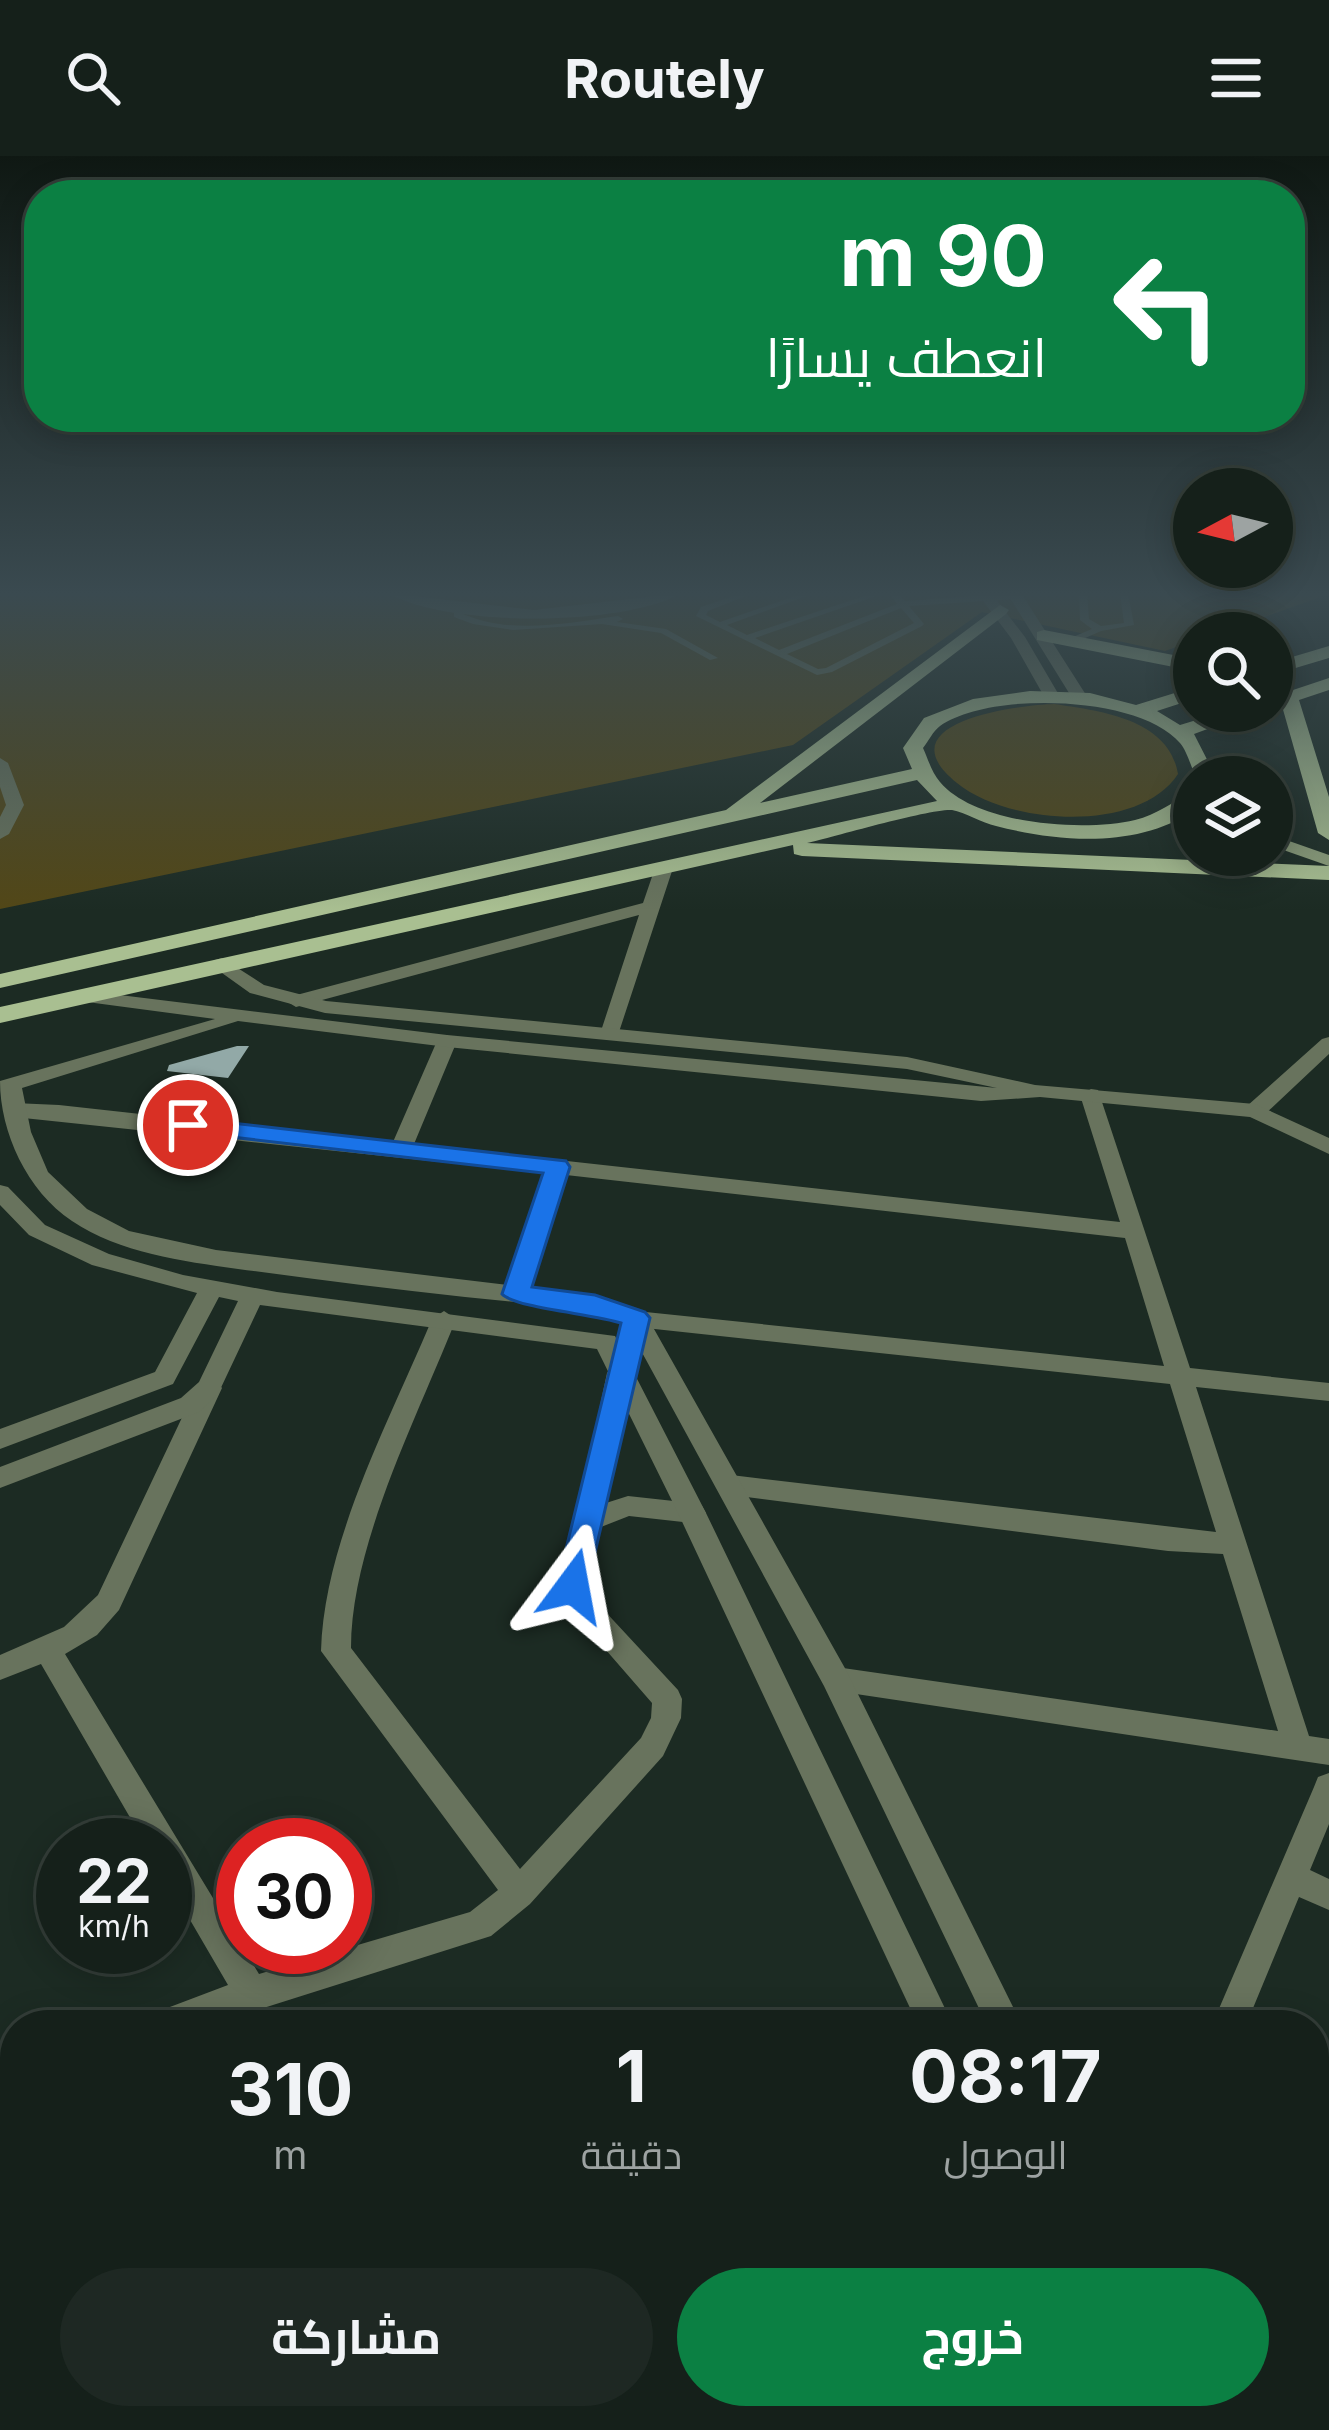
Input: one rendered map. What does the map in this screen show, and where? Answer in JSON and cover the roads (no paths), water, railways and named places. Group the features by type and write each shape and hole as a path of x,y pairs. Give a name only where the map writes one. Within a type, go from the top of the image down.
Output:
{"main road":[{"path":"728,818 876,699"},
{"path":"989,699 940,716 915,742 920,773 955,802 997,820 1075,831 1148,824 1173,814"},
{"path":"1085,699 1136,711 1173,729"},
{"path":"1136,711 1173,700"},
{"path":"1179,732 1201,756"},
{"path":"1292,732 1329,833"},
{"path":"0,981 920,773"},
{"path":"0,1015 955,802"},
{"path":"1293,831 1329,844"},
{"path":"760,847 1329,873"},
{"path":"1293,848 1329,861"}],"street":[{"path":"0,763 15,805 0,834"},
{"path":"610,1034 664,868"},
{"path":"296,1001 653,906"},
{"path":"222,964 247,984 296,1001 907,1063 987,1076 1040,1091"},
{"path":"79,996 236,1018 981,1095 1040,1091 1255,1111 1329,1147"},
{"path":"236,1018 6,1086 7,1112 28,1156 60,1200 91,1222 139,1243 199,1256 595,1304 636,1318 1329,1391"},
{"path":"401,1148 447,1041"},
{"path":"1255,1111 1329,1042"},
{"path":"1091,1095 1232,1544 1314,1750"},
{"path":"7,1112 401,1148 1134,1232"},
{"path":"516,1294 557,1167"},
{"path":"1,1198 71,1250 206,1301 444,1318 606,1342 929,2010"},
{"path":"0,1439 164,1378 206,1301"},
{"path":"0,1668 73,1639 93,1625 109,1602 248,1306"},
{"path":"444,1318 350,1564 333,1633 336,1651 519,1893"},
{"path":"207,2010 479,1925 519,1893 652,1747 666,1718 667,1699 573,1596 636,1318"},
{"path":"636,1318 836,1679 998,2010"},
{"path":"0,1478 170,1415 190,1406 209,1388"},
{"path":"731,1485 1232,1544"},
{"path":"588,1521 628,1506 692,1513"},
{"path":"47,1648 147,1818"},
{"path":"836,1679 1314,1750"},
{"path":"1235,2010 1329,1787"},
{"path":"1290,1876 1329,1895"},
{"path":"192,1894 251,1994"}]}
